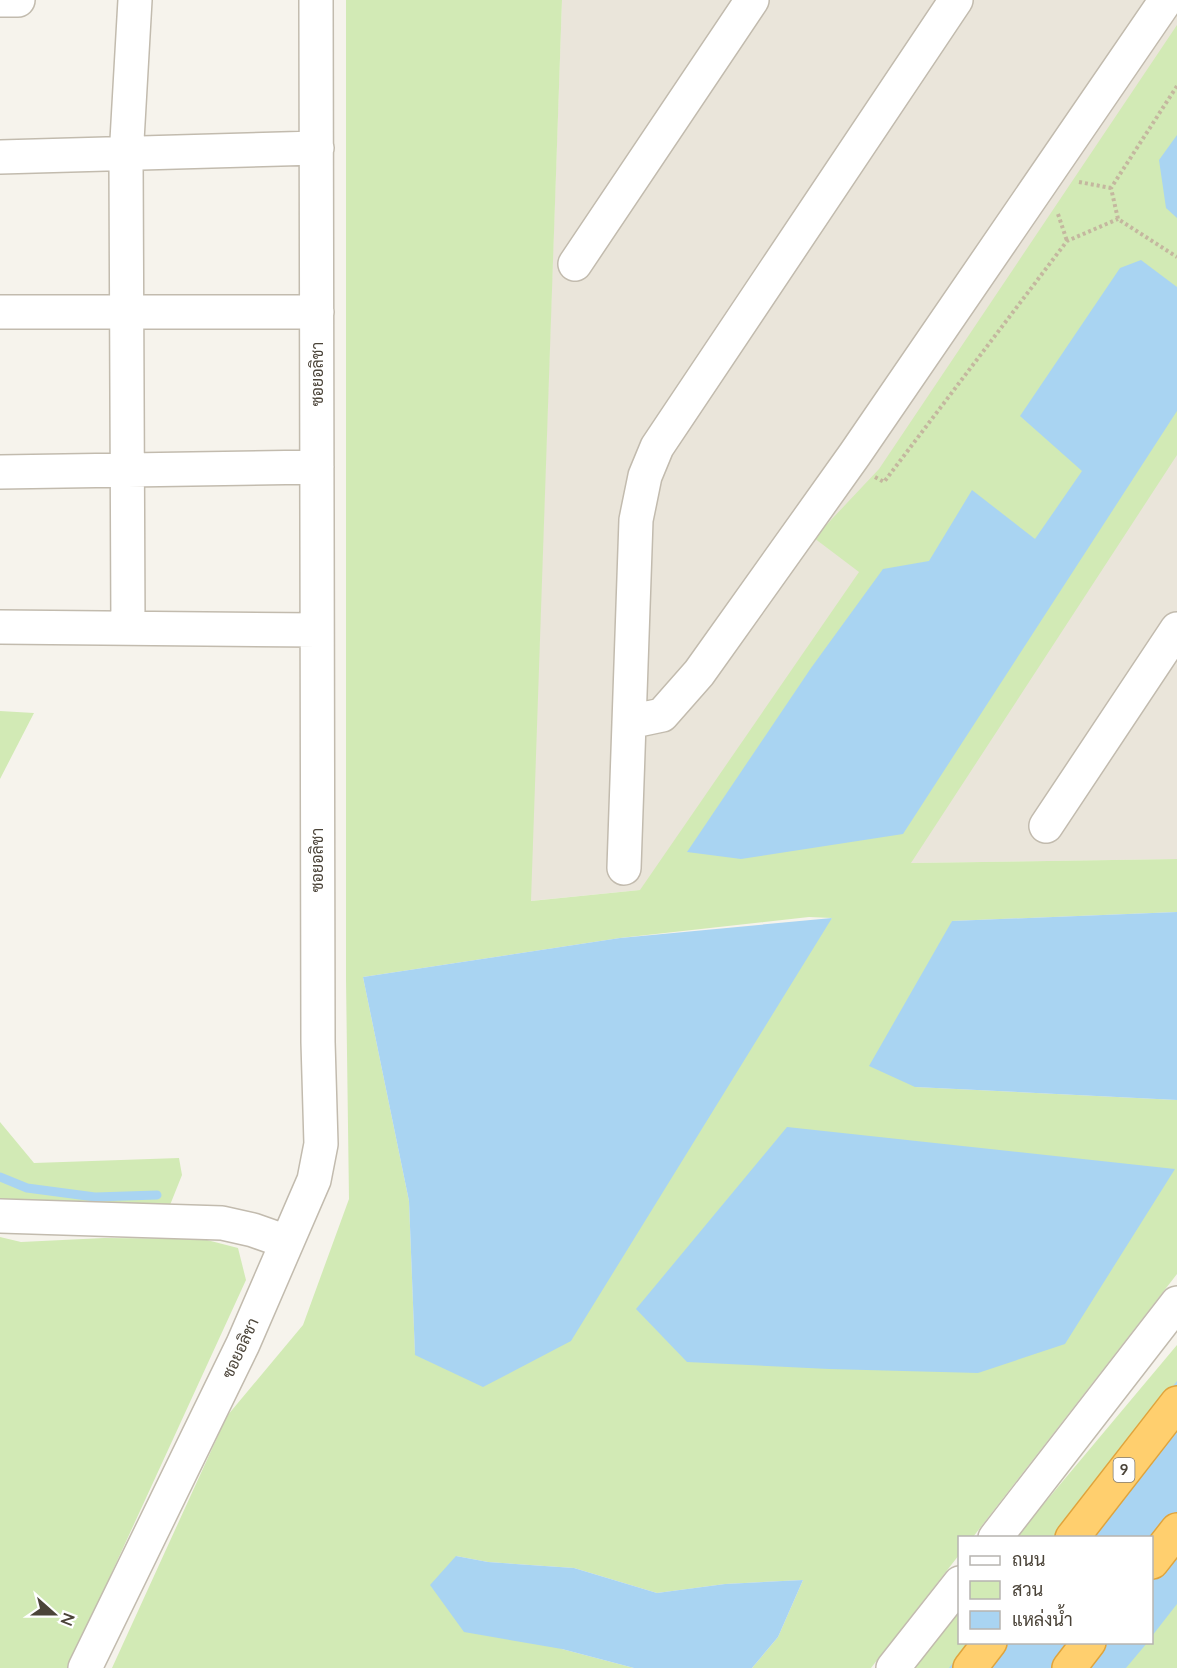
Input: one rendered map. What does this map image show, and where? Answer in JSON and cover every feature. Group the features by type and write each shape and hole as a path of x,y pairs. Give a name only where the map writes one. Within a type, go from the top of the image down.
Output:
{"highway":[{"name":"9","path":"1074,1536 1177,1403"},
{"path":"1153,1561 1177,1530"},
{"path":"970,1668 988,1644"},
{"path":"1069,1668 1087,1644"}],"street":[{"path":"0,0 18,0"},
{"path":"128,628 126,153 135,0"},
{"name":"ซอยอลิชา","path":"85,1668 243,1344 314,1180 321,1144 318,1042 316,0"},
{"path":"575,264 752,0"},
{"path":"624,867 636,520 645,476 657,447 956,0"},
{"path":"628,722 662,715 699,673 848,464 1166,0"},
{"path":"0,157 317,148"},
{"path":"0,312 317,312"},
{"path":"0,472 317,467"},
{"path":"0,627 317,630"},
{"path":"1046,826 1177,629"},
{"path":"0,1216 222,1223 253,1230 287,1242"},
{"path":"997,1536 1177,1303"},
{"path":"893,1668 958,1586"}],"path":[{"path":"1177,86 1111,188 1118,219 1177,256"},
{"path":"848,464 884,482 1067,241 1118,219"}],"shaded area":[{"path":"562,0 1177,0 1177,859 910,863 530,901"}],"green space":[{"path":"346,0 562,0 531,901 640,890 859,572 814,538 879,469 1177,25 1177,455 911,863 1177,859 1177,912 952,921 915,1087 1177,1100 1177,1274 974,1536 958,1536 958,1556 871,1668 752,1668 778,1637 803,1580 725,1584 657,1593 574,1568 488,1562 456,1556 562,1649 634,1668 112,1668 227,1416 303,1325 349,1199 346,980","holes":["809,917 832,918 415,1354 409,1201 363,977 620,938"]},
{"path":"0,711 34,713 0,779"},
{"path":"0,1122 34,1163 179,1158 182,1175 170,1205 20,1206 0,1199"},
{"path":"0,1237 21,1242 104,1238 203,1239 238,1248 246,1280 68,1668 0,1668"},
{"path":"1177,1345 1177,1668 915,1668 958,1609 958,1644 1153,1644 1153,1536 1017,1536"}],"water":[{"path":"1177,135 1177,218 1166,208 1159,160"},
{"path":"1141,260 1177,287 1177,411 903,834 741,859 687,852 811,668 883,569 929,561 972,490 1035,539 1082,471 1020,416 1120,268"},
{"path":"1177,912 1177,1100 915,1087 869,1066 952,921"},
{"path":"832,918 571,1341 483,1387 415,1355 409,1201 363,977 620,938"},
{"path":"787,1127 1175,1169 1065,1344 978,1373 687,1362 636,1309"},
{"path":"1177,1381 1177,1604 1153,1635 1153,1536 1055,1536"},
{"path":"456,1556 488,1562 574,1568 657,1593 725,1584 803,1580 778,1637 752,1668 634,1668 562,1649 464,1632 430,1585"},
{"path":"968,1644 1146,1644 1126,1668 949,1668"}],"waterway":[{"path":"0,1177 27,1188 95,1197 157,1195"}]}
